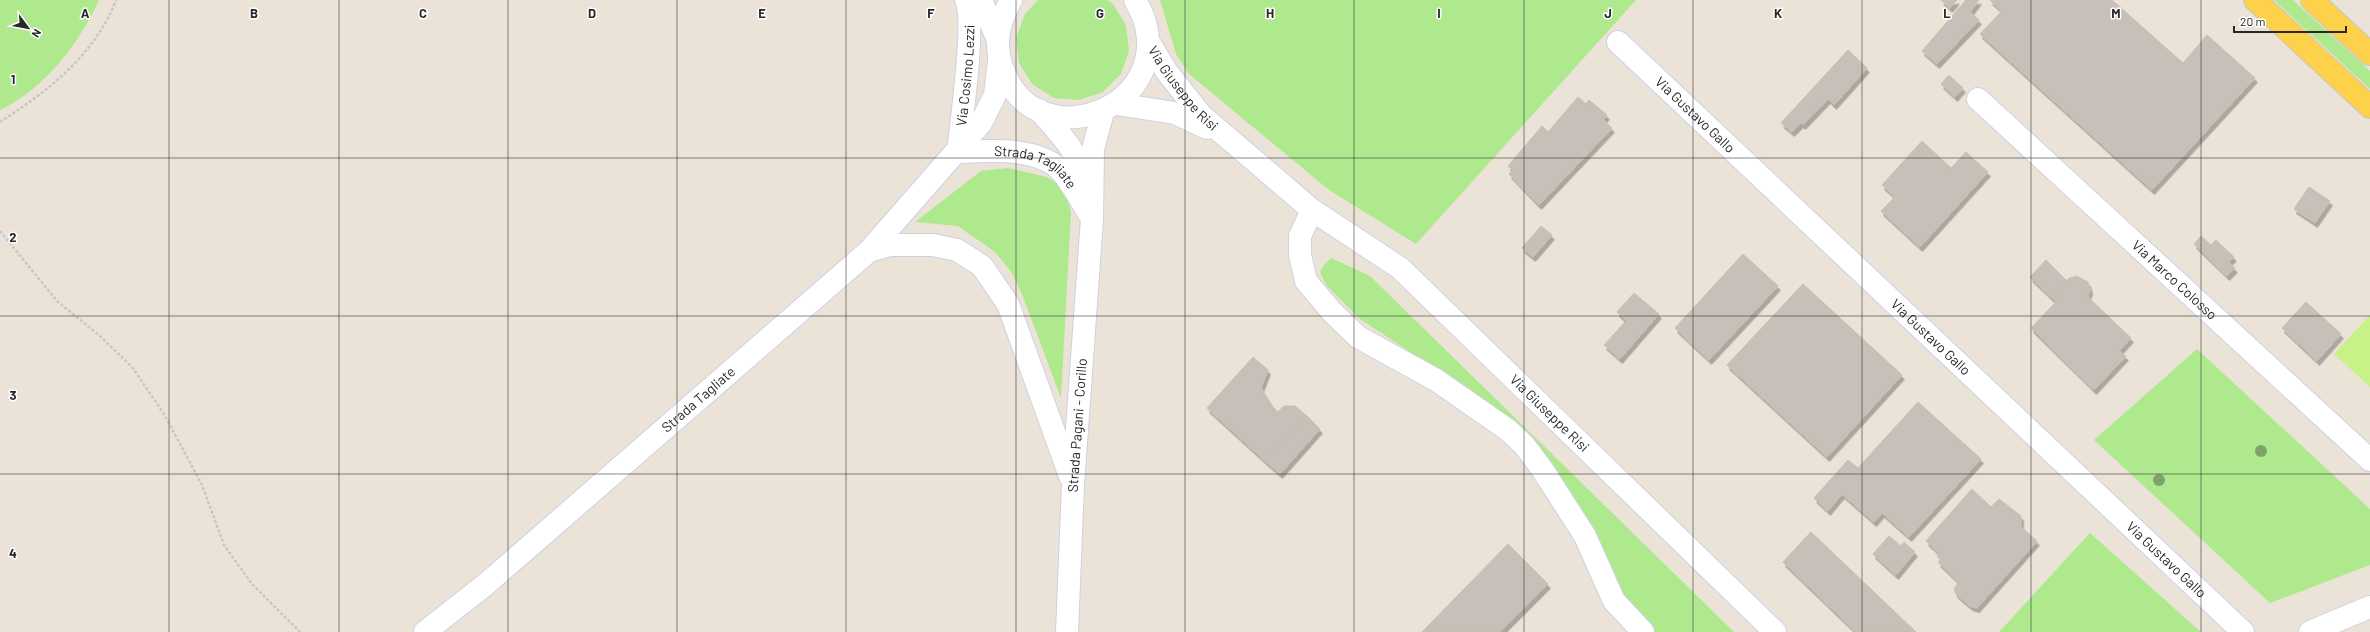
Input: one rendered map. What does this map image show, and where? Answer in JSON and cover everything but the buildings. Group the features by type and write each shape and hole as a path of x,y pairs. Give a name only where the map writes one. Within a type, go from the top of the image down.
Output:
{"main road":[{"path":"2255,0 2370,107"},
{"path":"2312,0 2370,54"}],"street":[{"name":"Via Cosimo Lezzi","path":"958,152 968,41 969,7 966,0"},
{"name":"Via Cosimo Lezzi","path":"981,0 997,38"},
{"name":"Strada Pagani - Corillo","path":"1011,0 1001,18 997,38 999,61 1007,81 1021,98 1039,110 1061,134 1078,159 1092,219"},
{"name":"Strada Pagani - Corillo","path":"1039,110 1060,117 1082,117 1109,108 1133,87 1145,65 1148,41 1144,19 1134,0"},
{"name":"Via Giuseppe Risi","path":"1148,41 1183,94 1201,115 1221,134 1312,210 1400,268 1775,632"},
{"name":"Via Gustavo Gallo","path":"1618,42 2243,632"},
{"name":"Strada Tagliate","path":"424,632 485,585 869,251 958,152 981,123 995,95 999,61"},
{"name":"Via Marco Colosso","path":"1978,100 2370,460"},
{"name":"Strada Pagani - Corillo","path":"1067,632 1073,485 1092,219 1093,149 1109,108"},
{"name":"Via Giuseppe Risi","path":"1109,108 1175,113 1221,134"},
{"name":"Strada Tagliate","path":"958,152 1006,150 1039,157 1062,171 1092,219"},
{"path":"1312,210 1300,236 1300,255 1306,281 1332,312 1358,337 1436,380 1508,430 1524,446 1542,469 1585,536 1614,601 1642,632"},
{"path":"869,251 890,245 933,245 957,250 982,266 1008,304 1073,485"},
{"path":"2310,632 2370,607"}],"path":[{"path":"0,122 51,87 82,57 99,33 116,0"},
{"path":"0,232 57,301 101,337 132,367 164,414 202,485 224,545 252,584 300,632"}],"green space":[{"path":"0,0 99,0 81,33 58,64 31,90 0,110"},
{"path":"1038,0 1107,0 1113,4 1126,25 1129,51 1121,74 1103,92 1079,100 1054,98 1032,84 1019,63 1016,38 1025,14"},
{"path":"1160,0 1636,0 1416,244 1329,190 1189,74 1176,54"},
{"path":"2274,0 2293,0 2370,71 2370,89"},
{"path":"1008,168 1047,177 1064,188 1071,212 1061,398 1022,294 1012,273 995,252 958,226 915,222 981,171"},
{"path":"1331,258 1370,276 1734,632 1652,632 1633,611 1620,590 1603,552 1568,490 1537,449 1480,398 1360,319 1326,285 1320,272 1323,266"},
{"path":"2370,315 2370,387 2334,354"},
{"path":"2197,349 2370,509 2370,565 2270,603 2094,440"},
{"path":"2090,533 2201,632 1999,632"}]}
